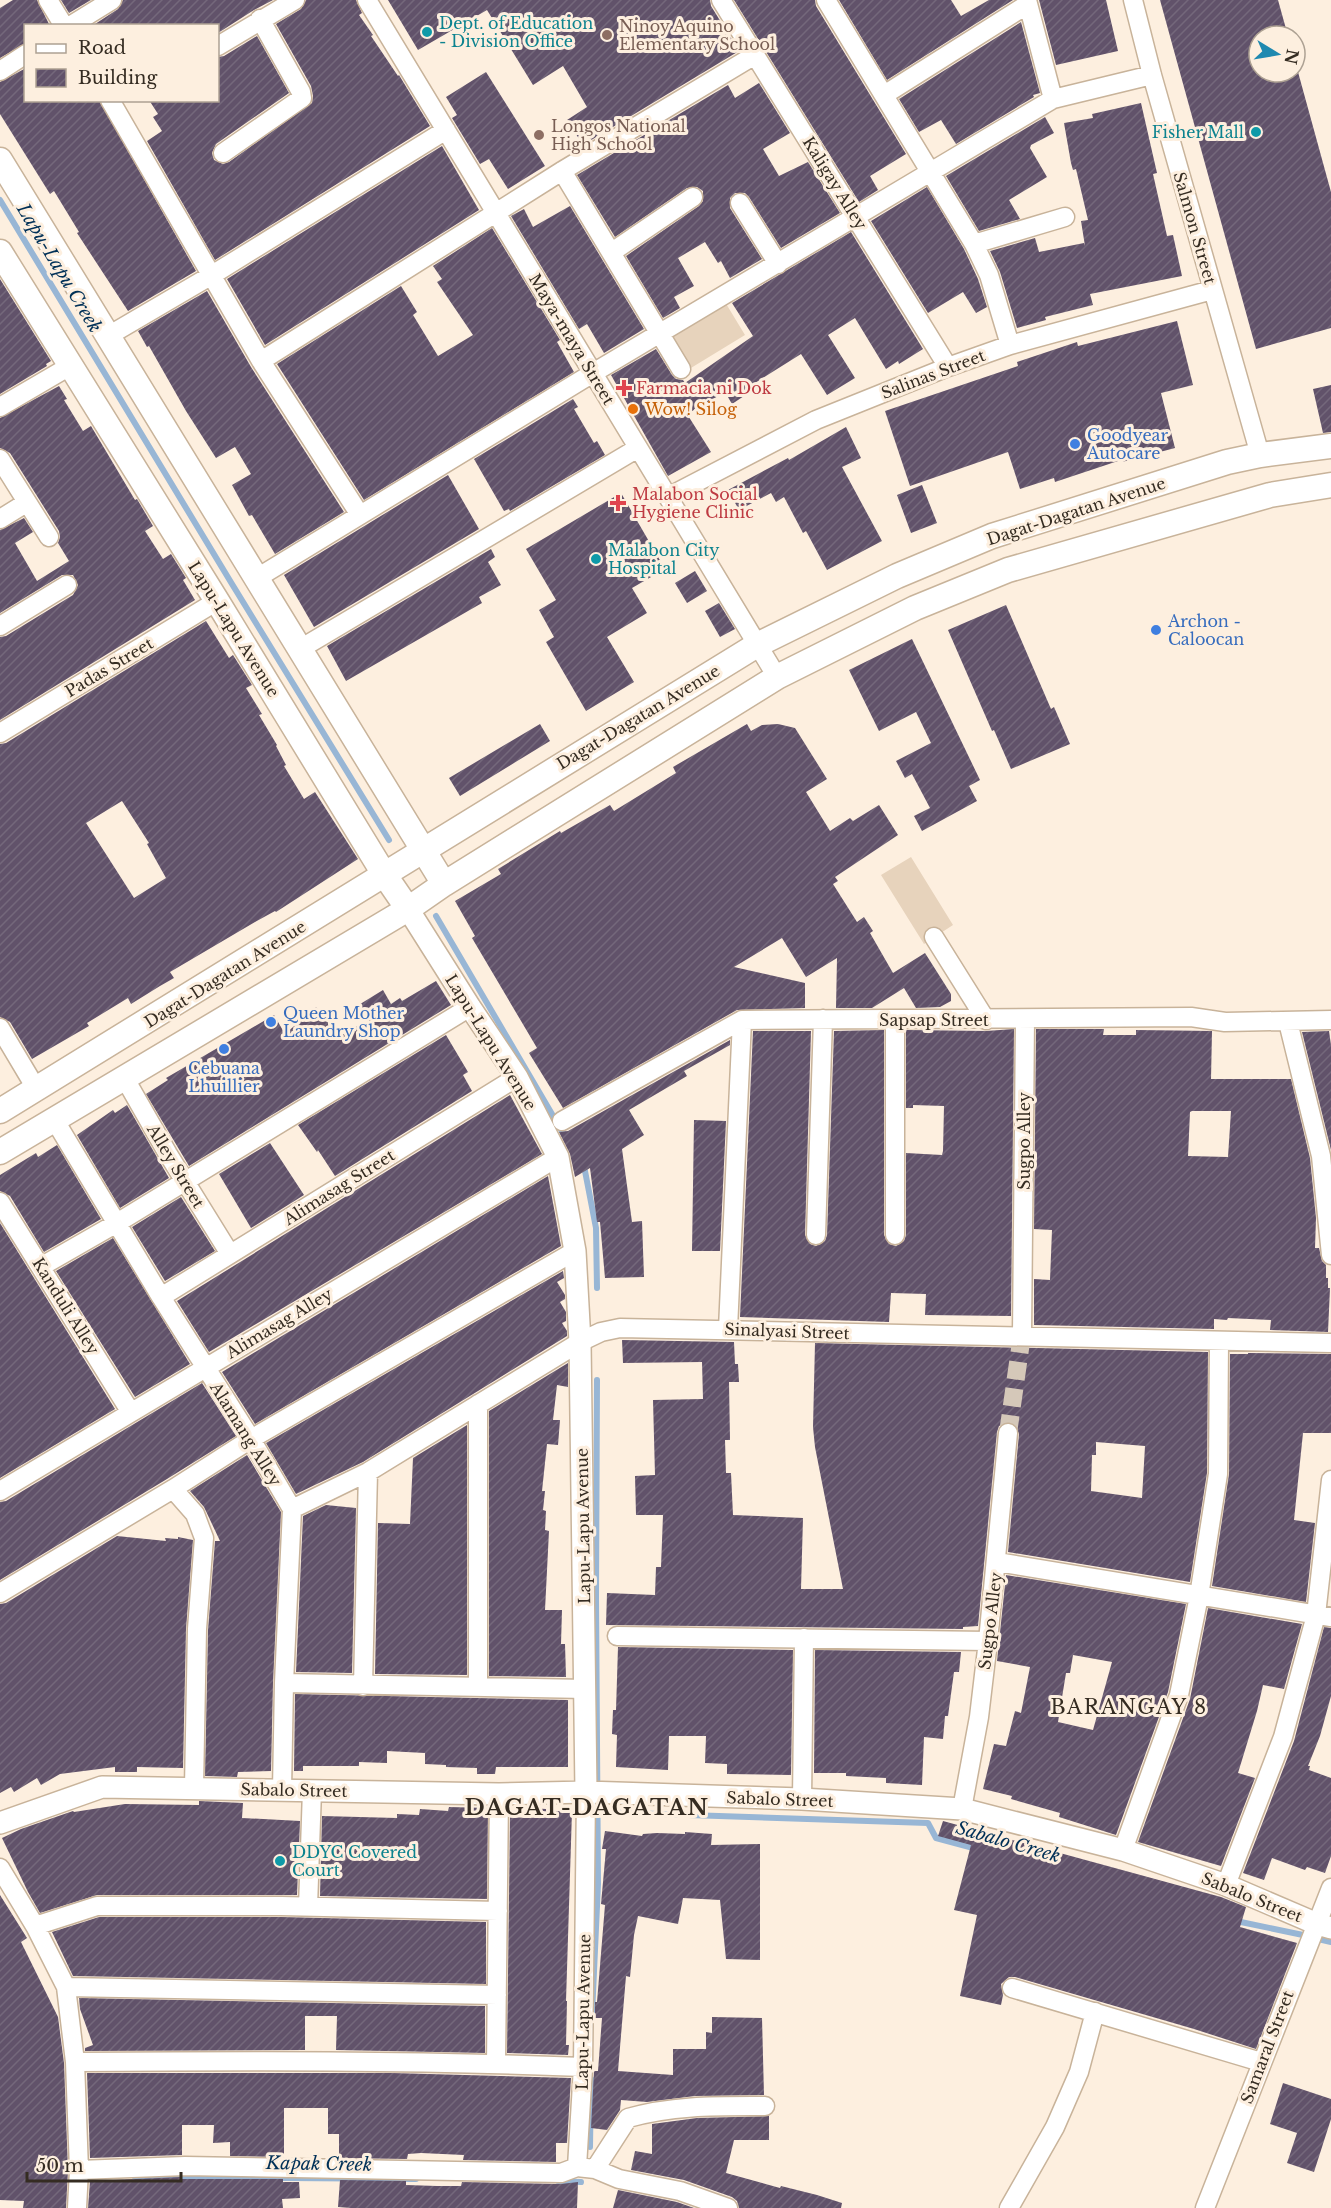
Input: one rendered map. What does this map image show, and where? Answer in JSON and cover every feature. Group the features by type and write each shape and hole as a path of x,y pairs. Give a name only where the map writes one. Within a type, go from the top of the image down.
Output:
{"main road":[{"path":"0,160 444,884"},
{"name":"Lapu-Lapu Avenue","path":"0,252 218,601 384,874 408,909"},
{"name":"Dagat-Dagatan Avenue","path":"0,1112 757,645 897,576 992,536 1227,462 1260,455 1331,446"},
{"path":"0,1152 408,909 444,884 777,677 915,608 1008,570 1270,495 1331,485"}],"street":[{"path":"48,0 63,24"},
{"path":"73,24 112,0"},
{"path":"219,45 295,0"},
{"name":"Maya-maya Street","path":"367,0 777,677"},
{"name":"Kaligay Alley","path":"721,0 948,367"},
{"path":"826,0 974,244 989,275 1010,345"},
{"name":"Salmon Street","path":"1133,0 1212,290 1260,455"},
{"path":"884,95 1028,2 1053,99"},
{"path":"223,153 302,98 302,92 260,19"},
{"path":"0,70 24,55"},
{"path":"261,361 562,171 755,55"},
{"path":"257,578 1053,99 1152,75"},
{"path":"119,104 261,361 360,515"},
{"path":"108,336 212,275 446,130"},
{"path":"562,171 681,369"},
{"path":"612,252 693,197"},
{"path":"740,203 778,264"},
{"path":"974,244 1065,217"},
{"name":"Salinas Street","path":"668,497 816,420 948,367 1010,345 1212,290"},
{"path":"0,407 70,366"},
{"path":"300,649 638,448"},
{"path":"0,459 49,537"},
{"path":"0,519 26,503"},
{"path":"0,626 67,585"},
{"name":"Padas Street","path":"0,733 218,601"},
{"name":"Lapu-Lapu Avenue","path":"408,909 517,1077 558,1156 575,1251 580,1342 586,1689 583,2067 586,2168"},
{"path":"934,937 987,1020"},
{"path":"42,1266 117,1224 470,1007"},
{"name":"Sapsap Street","path":"562,1121 742,1020 895,1021 1191,1017 1225,1022 1331,1020"},
{"path":"816,1235 824,1019"},
{"name":"Sugpo Alley","path":"1022,1335 1025,1019"},
{"path":"728,1329 742,1020"},
{"path":"895,1021 895,1235"},
{"path":"1288,1022 1321,1156 1331,1255"},
{"path":"0,1028 37,1090"},
{"name":"Alley Street","path":"124,1077 230,1254"},
{"name":"Alimasag Street","path":"161,1297 517,1077"},
{"name":"Alamang Alley","path":"54,1119 292,1509"},
{"name":"Alimasag Alley","path":"0,1491 558,1156"},
{"name":"Kanduli Alley","path":"0,1202 42,1266 130,1411"},
{"path":"0,1593 173,1489 251,1439 575,1251"},
{"name":"Sinalyasi Street","path":"292,1509 368,1472 580,1342 601,1332 620,1328 1331,1343"},
{"path":"1123,1850 1179,1695 1199,1596 1218,1474 1220,1341"},
{"path":"478,1404 478,1686"},
{"name":"Sugpo Alley","path":"962,1809 979,1717 997,1562 1008,1432"},
{"path":"363,1686 368,1472"},
{"path":"1226,1885 1283,1737 1324,1616 1331,1480"},
{"path":"173,1489 195,1514 204,1538 197,1629 194,1787"},
{"path":"282,1790 284,1683 292,1509"},
{"path":"997,1562 1324,1616"},
{"path":"617,1636 988,1641"},
{"path":"802,1799 804,1638"},
{"path":"284,1683 586,1689"},
{"name":"Sabalo Street","path":"0,1823 102,1787 499,1794 586,1792 802,1799 962,1809 1123,1850 1226,1885 1324,1926"},
{"path":"308,1907 312,1790"},
{"path":"496,2063 499,1794"},
{"path":"0,1868 35,1926 66,1987 75,2062 79,2170 77,2208"},
{"name":"Samaral Street","path":"1205,2208 1261,2062 1324,1926 1331,1888"},
{"path":"35,1926 97,1906 498,1911"},
{"path":"66,1987 497,1995"},
{"path":"1012,1988 1261,2062"},
{"path":"1009,2208 1055,2127 1079,2072 1095,2012"},
{"path":"75,2062 496,2063 583,2067"},
{"path":"586,2168 628,2118 651,2111 696,2106 765,2106"},
{"path":"79,2170 185,2166 561,2173 586,2168 619,2179 680,2190 728,2208"}],"shaded area":[{"path":"725,302 745,335 686,371 666,337"},
{"path":"911,857 953,925 924,944 881,875"}],"building":[{"path":"13,0 37,0 49,24 24,24 24,44 0,58 0,8"},
{"path":"61,0 91,0 69,13"},
{"path":"123,0 273,0 219,32 219,24 95,24 118,9"},
{"path":"306,0 356,0 362,13 359,15 373,35 371,36 399,75 430,126 215,260 147,141 162,131 153,117 158,114 150,102 219,102 219,57 257,36 289,93 216,144 212,153 214,160 223,164 229,162 312,103 311,86 276,24 301,9"},
{"path":"388,0 710,0 711,6 739,51 583,145 567,120 587,107 563,66 533,85 487,10 418,50"},
{"path":"734,0 815,0 816,6 906,154 870,176 878,190 859,202"},
{"path":"839,0 951,0 961,16 989,0 1013,0 887,80"},
{"path":"1039,0 1106,0 1118,51 1056,65"},
{"name":"Fisher Mall","path":"1160,0 1278,0 1285,24 1247,24 1247,84 1301,84 1331,192 1331,328 1256,349"},
{"path":"1021,22 1040,93 1033,95 1034,97 956,144 941,120 919,132 899,99"},
{"path":"24,69 24,102 100,102 196,271 128,311 77,233 79,232 54,191 50,194 0,114 0,82"},
{"path":"486,72 545,166 508,189 489,159 480,164 452,118 457,115 446,97"},
{"path":"759,83 790,133 763,149 779,176 808,162 840,213 781,248 749,197 745,193 735,193 730,198 730,208 762,259 730,278 721,261 718,263 705,242 678,258 694,286 674,297 680,308 663,318 626,256 699,206 703,201 703,191 697,187 687,188 615,237 577,175 728,85 735,98"},
{"path":"1141,103 1157,173 1153,174 1167,236 1173,235 1182,276 1090,294 1093,305 1045,317 1046,320 1017,328 1000,272 990,251 1035,238 1039,252 1084,243 1085,246 1081,221 1088,220 1076,169 1073,170 1071,163 1064,123 1093,118 1092,114"},
{"path":"1045,117 1054,133 1031,145 1030,148 1047,177 1009,200 1020,219 979,231 946,176"},
{"path":"442,146 479,210 265,345 227,279"},
{"path":"927,187 964,249 978,279 987,307 976,313 963,292 928,313 871,221"},
{"path":"570,206 644,329 604,353 587,324 579,329 511,216 524,209 533,227"},
{"path":"492,228 560,340 557,342 574,372 364,500 277,364 401,286 417,312 413,315 438,356 473,335 437,282 442,279 433,266"},
{"path":"851,232 923,349 886,369 855,318 828,335 855,378 827,395 801,354 747,388 750,392 732,404 725,392 687,414 711,452 668,476 611,375 656,349 672,375 685,383 753,336 732,303"},
{"path":"0,279 51,361 46,364 47,366 0,394"},
{"path":"207,291 251,367 344,512 275,554 252,515 249,516 232,485 251,474 235,447 216,458 138,331"},
{"path":"1177,321 1193,385 1161,393 1175,448 1122,462 1121,460 1055,482 1054,478 1020,489 1008,452 910,486 885,411 1018,366 1017,362 1077,342 1078,346"},
{"path":"1331,385 1331,432 1323,433 1313,389"},
{"path":"59,386 67,399 64,400 83,431 91,426 153,526 145,531 163,559 171,554 186,578 183,580 195,600 0,720 0,637 6,636 73,595 78,585 73,575 62,575 0,613 0,530 24,518 33,532 15,543 37,581 69,561 58,543 59,531 10,453 0,448 0,418"},
{"path":"573,399 578,407 574,409 594,443 597,441 605,455 510,511 509,509 504,511 474,459"},
{"path":"846,427 861,458 842,467 882,541 827,570 806,531 803,533 784,497 776,502 771,493 739,510 728,490 788,458 789,460"},
{"path":"448,475 479,529 314,627 284,575"},
{"path":"922,485 937,523 911,533 897,495"},
{"name":"Malabon City Hospital","path":"621,493 665,569 632,588 647,613 607,637 634,682 586,711 546,642 554,637 539,610 556,600 526,549"},
{"path":"491,549 495,557 488,562 501,585 479,597 482,603 346,681 327,646"},
{"path":"695,571 707,591 687,603 675,583"},
{"path":"719,603 735,629 720,637 705,611"},
{"path":"1006,605 1051,709 1054,707 1070,744 1011,769 948,630"},
{"path":"206,621 229,658 233,655 252,685 246,688 262,714 259,715 277,745 286,765 284,766 304,799 315,792 358,859 276,912 170,972 174,978 131,1004 128,998 87,1023 89,1026 32,1059 10,1022 0,1017 0,744 6,743","holes":["122,801 149,843 147,844 166,878 134,898 86,823"]},
{"path":"912,639 980,780 969,786 977,801 922,831 914,816 930,808 912,774 905,778 896,761 931,743 916,712 879,731 849,670"},
{"path":"540,724 550,741 460,796 449,778"},
{"path":"747,724 751,731 762,725 778,724 795,728 827,779 806,792 830,831 850,818 853,821 879,805 898,835 835,877 838,881 833,884 857,922 864,917 873,931 870,933 893,973 925,953 951,994 951,1001 940,1007 916,1008 904,988 872,1008 836,1008 837,958 806,977 782,938 734,967 805,983 805,1008 737,1010 563,1108 529,1053 537,1048 472,938 475,936 455,901 501,874 498,869 560,831 561,833 610,805 614,811 676,773 673,767"},
{"path":"436,981 451,1005 189,1166 146,1094 168,1080 166,1078 274,1015 285,1034 316,1007 339,1037 365,1021 357,1006 383,990 391,1004 400,998 402,1001"},
{"path":"1014,1029 1011,1316 925,1315 926,1294 891,1293 889,1322 740,1317 753,1031 811,1031 805,1235 810,1244 816,1246 825,1241 827,1235 834,1031 884,1030 884,1235 889,1244 896,1246 904,1241 906,1235 906,1153 942,1155 943,1151 944,1106 913,1105 913,1108 906,1108 906,1030"},
{"path":"1036,1029 1104,1029 1103,1035 1136,1035 1136,1030 1212,1031 1211,1079 1291,1079 1310,1158 1316,1218 1315,1248 1319,1248 1322,1261 1326,1265 1326,1278 1328,1278 1328,1288 1330,1288 1328,1332 1270,1330 1271,1320 1228,1318 1227,1320 1214,1319 1214,1329 1034,1325 1034,1279 1050,1280 1052,1230 1034,1229","holes":["1231,1111 1228,1157 1188,1156 1190,1112"]},
{"path":"1329,1031 1331,1045 1331,1150 1302,1032"},
{"path":"446,1035 468,1072 463,1075 472,1091 335,1176 298,1125"},
{"path":"730,1040 730,1045 684,1071 687,1076 629,1110 644,1135 622,1149 632,1222 642,1221 644,1277 605,1278 600,1222 597,1222 590,1168 575,1177 570,1154 559,1132 568,1131"},
{"path":"510,1095 542,1154 209,1352 177,1301"},
{"path":"127,1105 169,1178 120,1208 77,1135 113,1110 115,1113"},
{"path":"694,1120 726,1121 720,1251 692,1251"},
{"path":"270,1143 304,1195 251,1228 219,1174"},
{"path":"57,1145 101,1219 44,1252 10,1196 0,1191 0,1175 36,1153 38,1157"},
{"path":"548,1176 561,1246 255,1424 222,1372"},
{"path":"181,1197 215,1251 165,1281 132,1227"},
{"path":"0,1223 115,1409 0,1478"},
{"path":"113,1238 190,1364 135,1397 56,1271"},
{"path":"563,1271 564,1278 557,1282 565,1295 565,1299 560,1302 566,1312 566,1321 562,1323 567,1336 363,1462 296,1494 266,1443"},
{"path":"622,1340 734,1342 739,1382 729,1382 730,1440 725,1440 726,1473 731,1473 733,1515 803,1518 801,1589 843,1589 815,1447 813,1427 815,1343 1208,1352 1207,1473 1190,1582 1008,1552 1019,1434 1015,1424 1008,1422 999,1426 997,1432 978,1626 963,1627 963,1629 606,1625 607,1593 655,1595 656,1567 661,1567 663,1515 636,1515 635,1476 655,1475 653,1400 703,1399 702,1362 623,1363","holes":["1096,1442 1145,1446 1142,1498 1091,1491 1092,1455 1096,1455"]},
{"path":"1230,1354 1331,1354 1331,1433 1303,1433 1294,1520 1315,1523 1306,1602 1212,1586 1229,1474"},
{"path":"568,1363 568,1387 557,1385 553,1420 560,1420 558,1445 547,1444 542,1491 545,1491 543,1510 546,1511 545,1530 549,1531 545,1610 562,1610 561,1644 565,1644 566,1677 489,1676 489,1411"},
{"path":"202,1383 236,1436 0,1580 0,1502 6,1501"},
{"path":"467,1425 467,1675 375,1674 378,1523 410,1524 413,1458"},
{"path":"247,1455 281,1512 271,1771 238,1772 237,1777 205,1776 208,1630 215,1541 220,1541 204,1507 190,1491"},
{"path":"326,1505 356,1508 352,1673 296,1672 303,1516"},
{"path":"117,1536 166,1541 165,1538 178,1539 178,1537 193,1540 186,1629 183,1768 137,1767 137,1772 115,1772 115,1767 60,1774 41,1785 37,1778 14,1792 11,1787 0,1793 0,1604 6,1603"},
{"path":"1006,1575 1186,1604 1168,1692 1116,1835 1059,1817 1060,1813 1011,1799 1012,1796 983,1789 994,1744 1006,1746 1015,1711 1021,1713 1030,1667 997,1661","holes":["1073,1655 1112,1662 1093,1730 1058,1722 1066,1673 1070,1673"]},
{"path":"1208,1608 1302,1624 1284,1689 1263,1685 1238,1773 1255,1778 1221,1866 1138,1842 1190,1699"},
{"path":"1324,1627 1331,1628 1331,1696 1320,1736 1308,1766 1310,1766 1309,1770 1331,1778 1331,1856 1325,1873 1307,1867 1305,1870 1272,1858 1264,1880 1243,1873 1294,1741"},
{"path":"618,1647 793,1650 791,1775 727,1774 727,1764 705,1763 706,1736 669,1736 668,1770 616,1767 617,1735 612,1734 613,1710 616,1710"},
{"path":"815,1650 961,1652 959,1672 954,1672 943,1739 924,1737 922,1785 886,1783 886,1778 846,1776 846,1773 814,1773"},
{"path":"295,1694 568,1700 568,1767 496,1767 495,1774 477,1774 477,1768 425,1764 425,1753 387,1751 387,1763 359,1762 359,1766 303,1766 303,1771 294,1771"},
{"path":"199,1801 243,1803 242,1818 300,1821 297,1895 97,1895 40,1913 2,1838 73,1811 125,1804 199,1805"},
{"path":"449,1807 488,1808 487,1899 320,1896 322,1816 397,1818 397,1814 419,1815 420,1809 448,1811"},
{"path":"529,1808 546,1809 546,1811 572,1811 566,2001 568,2055 507,2053 510,1817 528,1818"},
{"path":"943,1821 1221,1897 1246,1907 1240,1927 1297,1943 1256,2049 1015,1977 1009,1977 1001,1984 1003,1995 1001,2005 960,1996 977,1915 954,1910 971,1845 938,1836"},
{"path":"605,1831 642,1836 657,1833 685,1834 685,1832 712,1834 711,1845 760,1844 760,1960 726,1959 720,1900 683,1898 678,1924 638,1916 630,1977 626,1976 618,2071 673,2075 673,2049 706,2049 706,2032 712,2033 712,2017 762,2018 764,2095 695,2096 647,2102 621,2100 620,2110 607,2130 591,2128 594,2071 598,2071 602,2018 595,2018 595,2002 597,2002 605,1905 601,1904 606,1849 602,1849"},
{"path":"0,1895 27,1938 21,1942 58,2017 64,2063 68,2170 66,2208 23,2208 24,2201 0,2200"},
{"path":"99,1917 281,1917 486,1922 486,1984 73,1976 52,1932"},
{"path":"79,1998 485,2006 485,2053 336,2050 337,2016 305,2016 305,2050 85,2051 85,2048 93,2045 80,2009"},
{"path":"87,2073 392,2073 571,2078 567,2143 556,2143 556,2162 463,2160 464,2155 421,2153 408,2154 407,2159 341,2158 339,2156 339,2134 328,2134 328,2108 284,2108 284,2157 230,2156 230,2142 213,2143 214,2125 182,2125 182,2155 90,2158"},
{"path":"1283,2083 1331,2099 1331,2119 1314,2172 1287,2163 1297,2133 1270,2124"},
{"path":"769,2116 769,2140 734,2140 726,2173 780,2188 781,2186 817,2195 842,2203 841,2208 739,2208 737,2201 732,2197 684,2180 631,2170 635,2151 652,2154 652,2124 697,2118"},
{"path":"182,2177 182,2179 283,2179 283,2182 299,2182 300,2198 282,2199 283,2208 88,2208 90,2181"},
{"path":"340,2180 406,2181 406,2185 437,2186 461,2186 462,2182 561,2184 578,2182 577,2208 338,2207"},
{"path":"618,2190 677,2202 694,2208 613,2208"}],"waterway":[{"name":"Lapu-Lapu Creek","path":"0,200 389,840"},
{"path":"436,916 566,1138"},
{"path":"581,1165 585,1171 596,1228 597,1288"},
{"path":"592,2015 598,1884 597,1380"},
{"name":"Sabalo Creek","path":"598,1812 928,1823 936,1838 977,1849"},
{"name":"Sabalo Creek","path":"1236,1921 1303,1935"},
{"name":"Sabalo Creek","path":"1318,1939 1331,1942"},
{"path":"590,2147 591,2079"},
{"name":"Kapak Creek","path":"135,2177 416,2179"},
{"name":"Kapak Creek","path":"558,2181 581,2182"}],"tunnel":[{"path":"1008,1433 1022,1335"}],"place":[{"name":"Dept. of Education - Division Office","path":"427,32"},
{"name":"Ninoy Aquino Elementary School","path":"607,35"},
{"name":"Fisher Mall","path":"1256,132"},
{"name":"Longos National High School","path":"539,135"},
{"name":"Farmacia ni Dok","path":"624,388"},
{"name":"Wow! Silog","path":"633,409"},
{"name":"Goodyear Autocare","path":"1075,444"},
{"name":"Malabon Social Hygiene Clinic","path":"618,503"},
{"name":"Malabon City Hospital","path":"596,559"},
{"name":"Archon - Caloocan","path":"1156,630"},
{"name":"Queen Mother Laundry Shop","path":"271,1022"},
{"name":"Cebuana Lhuillier","path":"224,1049"},
{"name":"DDYC Covered Court","path":"280,1861"}],"district":[{"name":"BARANGAY 8","path":"1129,1707"},
{"name":"DAGAT-DAGATAN","path":"587,1807"}]}
